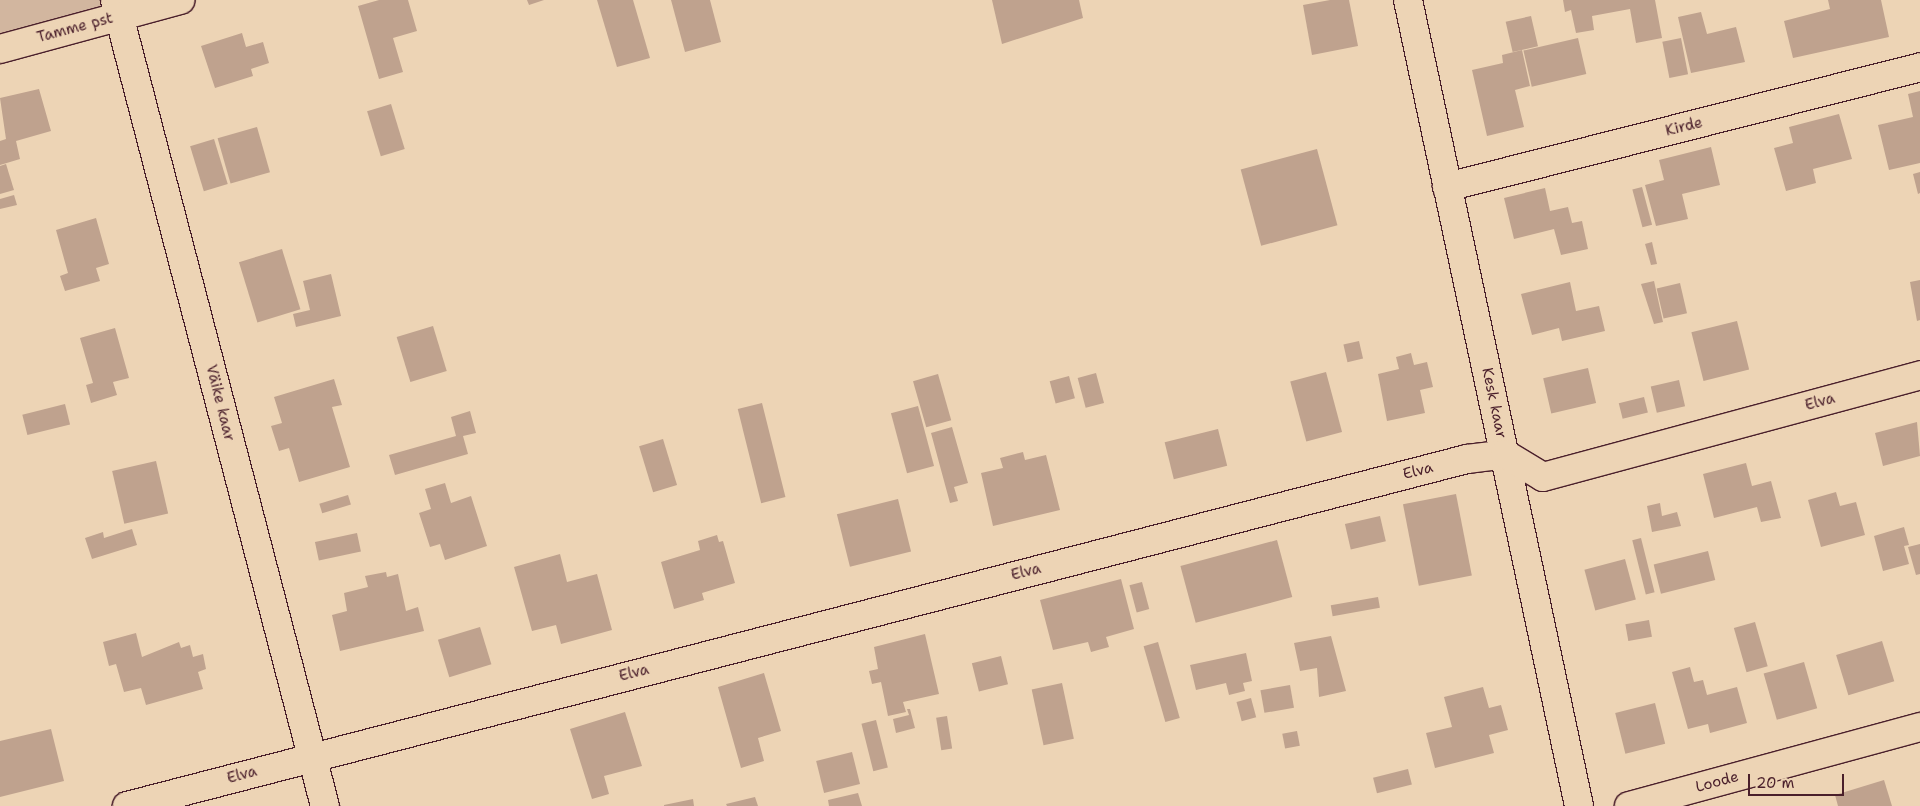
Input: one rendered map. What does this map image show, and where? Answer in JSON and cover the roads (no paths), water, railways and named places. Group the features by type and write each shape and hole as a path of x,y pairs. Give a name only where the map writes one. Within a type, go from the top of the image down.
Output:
{"street":[{"name":"Tamme pst","path":"0,49 117,8 180,0"},
{"name":"Kesk kaar","path":"1408,0 1579,806"},
{"name":"Väike kaar","path":"117,8 325,806"},
{"name":"Kirde","path":"1447,187 1920,67"},
{"name":"Elva","path":"127,806 311,756 1467,459 1505,454 1543,477 1920,375"},
{"name":"Loode","path":"1629,806 1920,727"}]}
